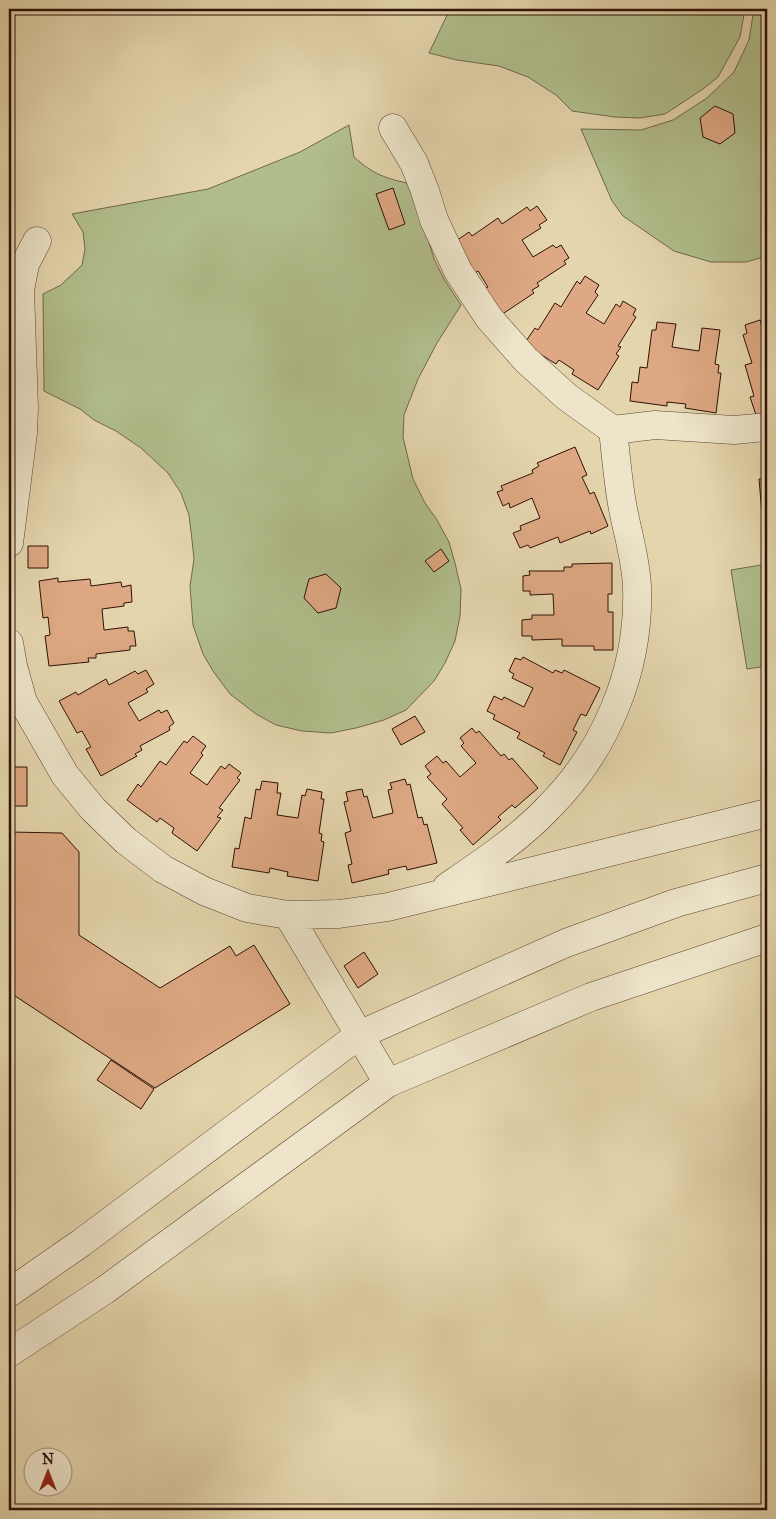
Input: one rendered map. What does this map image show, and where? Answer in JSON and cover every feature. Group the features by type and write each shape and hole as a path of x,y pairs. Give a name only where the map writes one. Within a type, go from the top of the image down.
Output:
{"street":[{"path":"393,128 414,163 434,220 458,271 489,318 532,366 567,398 613,430 655,426 734,430 767,427"},
{"path":"9,543 23,433 24,408 20,290 25,264 37,241"},
{"path":"432,897 478,866 549,808 585,764 616,707 628,668 634,636 637,588 632,547 617,469 613,430"},
{"path":"9,643 23,702 65,775 93,809 126,841 163,869 204,891 248,908 288,915 339,914 388,907 767,813"},
{"path":"9,1292 81,1243 359,1035 566,943 676,903 767,878"},
{"path":"288,915 388,1083"},
{"path":"9,1353 105,1290 388,1083 591,997 767,938"}],"green space":[{"path":"450,9 745,9 740,37 718,77 665,114 640,118 615,117 572,111 556,95 528,77 499,66 457,60 429,53"},
{"path":"754,9 767,9 767,256 746,262 711,262 674,251 623,216 612,201 581,129 641,130 673,120 707,98 734,72 749,40"},
{"path":"349,125 354,157 380,175 411,184 434,259 461,305 437,343 418,379 404,415 403,437 413,479 449,542 461,589 460,616 455,641 434,681 406,710 384,720 331,733 302,731 276,725 256,714 230,694 213,671 203,654 193,625 190,586 194,559 189,515 181,493 168,473 141,448 116,431 94,420 80,409 44,391 43,294 61,285 82,265 85,249 83,232 72,214 208,189 300,152"},
{"path":"767,564 767,666 747,669 731,570"}],"building":[{"path":"715,106 733,114 735,133 720,144 703,137 700,118"},
{"path":"393,188 405,224 389,230 376,194"},
{"path":"537,206 547,220 539,225 541,228 522,240 533,257 553,245 556,248 561,245 569,258 564,261 566,264 537,283 539,286 532,290 534,293 501,315 484,289 488,287 478,271 474,274 453,243 469,232 472,236 498,218 502,224 527,207 530,211"},
{"path":"585,276 599,285 595,292 598,295 586,313 604,324 616,304 620,307 623,301 636,309 633,315 636,317 618,346 621,347 616,354 619,356 598,390 572,374 574,370 559,360 556,364 524,344 535,328 538,330 555,303 561,307 577,281 580,284"},
{"path":"760,320 763,329 767,328 767,412 756,415 750,397 754,396 745,365 752,363 743,335 747,333 745,325"},
{"path":"657,322 676,324 672,347 699,351 702,328 720,330 715,364 719,365 718,373 721,373 716,413 685,408 686,404 667,402 667,406 630,401 632,382 638,383 640,367 647,368 652,330 656,330"},
{"path":"575,447 587,475 582,477 590,494 594,492 608,526 591,534 590,531 560,543 558,537 530,548 528,545 520,548 513,533 521,530 520,526 540,518 532,498 510,508 509,503 503,506 497,492 503,490 501,486 533,473 532,470 539,466 537,463"},
{"path":"767,478 767,513 762,514 759,479"},
{"path":"28,546 48,546 48,568 28,568"},
{"path":"441,549 449,561 434,572 425,561"},
{"path":"612,563 612,594 608,594 608,612 613,612 613,650 594,650 594,646 562,646 562,639 532,640 532,636 522,636 522,620 532,619 532,615 554,615 553,594 530,595 530,591 523,591 523,576 530,575 529,571 564,571 564,567 572,567 572,564"},
{"path":"326,574 341,588 336,608 318,613 304,598 309,579"},
{"path":"58,578 58,582 90,579 91,586 121,582 122,587 131,585 132,602 124,603 124,606 102,609 104,630 128,627 128,631 134,631 136,646 130,646 130,650 96,654 96,658 88,658 89,662 49,666 45,636 50,635 48,617 43,618 39,581"},
{"path":"523,657 553,673 555,670 562,673 564,670 600,688 586,716 581,714 573,730 577,732 560,765 543,756 545,753 517,738 520,733 493,719 495,715 487,711 494,696 502,700 504,697 524,707 533,688 512,678 514,674 509,671 515,658 521,660"},
{"path":"146,670 154,684 146,689 148,692 128,703 139,721 159,710 161,713 167,710 174,723 169,727 170,730 140,746 142,750 135,754 137,756 101,776 86,749 91,747 82,731 77,733 59,701 76,692 78,695 106,679 109,685 135,671 138,674"},
{"path":"415,716 425,732 401,745 392,729"},
{"path":"472,728 476,733 479,731 501,756 504,754 509,760 512,758 538,788 515,808 512,805 498,817 501,820 473,845 460,830 463,828 442,804 447,799 427,777 431,774 425,766 437,756 443,763 446,761 460,777 476,763 461,746 464,743 460,738"},
{"path":"193,736 206,746 201,753 203,755 190,773 207,785 221,766 225,769 229,764 241,773 237,778 240,780 219,808 223,810 217,817 221,818 197,851 172,833 174,828 160,818 157,822 127,800 138,784 141,787 160,761 166,765 184,741 187,743"},
{"path":"9,767 27,767 27,806 9,806"},
{"path":"405,779 407,785 410,784 418,818 422,817 424,825 427,824 437,863 407,870 406,866 388,870 389,874 352,883 348,865 352,864 345,833 351,831 344,802 348,801 346,792 362,789 364,797 367,796 373,818 393,813 388,790 392,789 390,783"},
{"path":"262,781 278,783 277,793 281,793 277,815 298,818 302,795 305,796 307,789 322,792 321,799 324,799 319,833 322,834 321,841 324,842 318,881 287,876 288,872 270,868 269,873 232,867 235,848 239,849 245,817 251,819 256,789 260,790"},
{"path":"9,832 62,833 79,852 79,935 160,988 230,946 236,956 254,945 290,1004 155,1088 9,992"},
{"path":"364,952 378,974 358,988 344,966"},
{"path":"111,1060 154,1089 141,1109 97,1080"}]}
